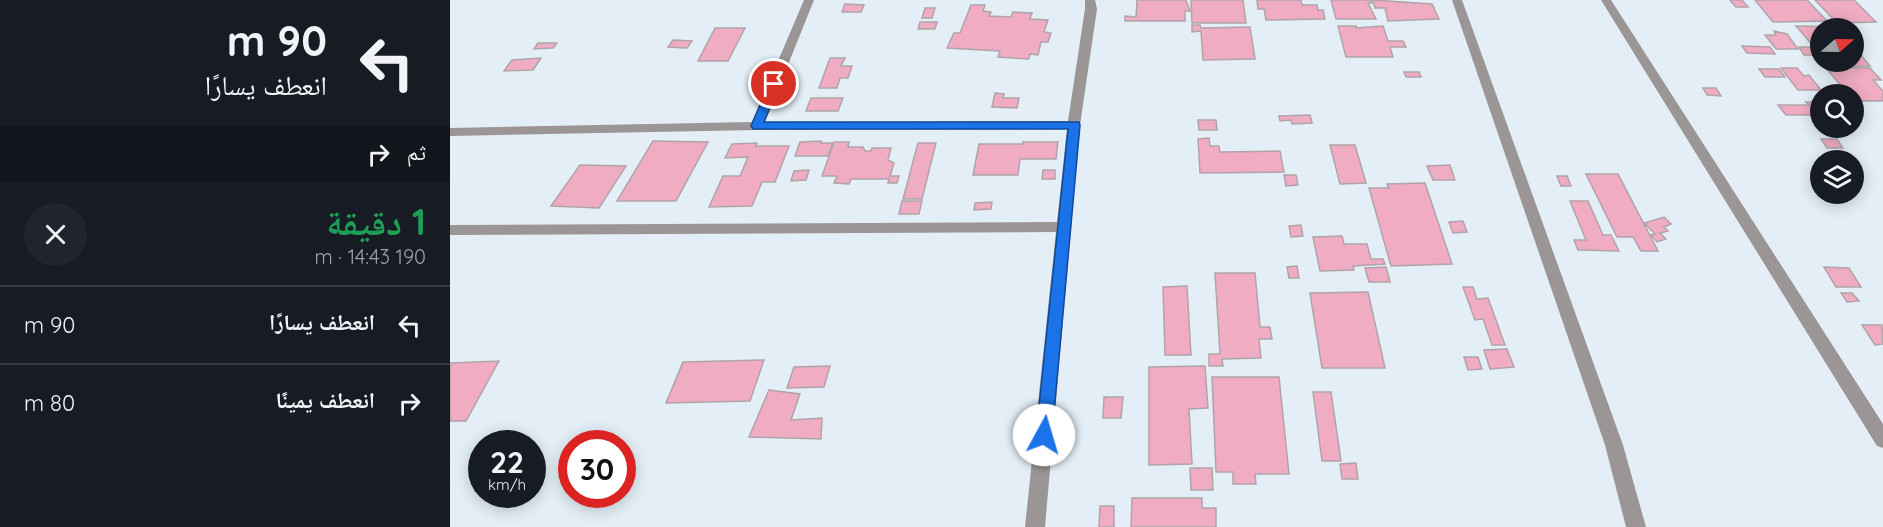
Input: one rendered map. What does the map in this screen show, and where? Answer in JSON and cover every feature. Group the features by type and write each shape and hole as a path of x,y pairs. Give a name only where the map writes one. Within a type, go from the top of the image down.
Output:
{"street":[{"path":"757,126 810,0"},
{"path":"1035,527 1074,125 1090,0"},
{"path":"1457,0 1614,445 1636,527"},
{"path":"1606,0 1883,440"},
{"path":"450,132 757,126 1074,125"},
{"path":"450,230 1064,227"}],"building":[{"path":"1137,0 1186,0 1190,11 1185,11 1185,21 1125,21 1125,16 1136,17"},
{"path":"1191,0 1243,0 1246,23 1192,23"},
{"path":"1257,0 1301,0 1302,5 1317,5 1318,10 1323,10 1325,19 1266,20 1264,9 1258,9"},
{"path":"1331,0 1371,0 1372,3 1368,3 1376,19 1336,19"},
{"path":"1373,0 1432,4 1439,19 1388,21 1385,8 1375,8"},
{"path":"1730,0 1742,0 1748,7 1736,7"},
{"path":"1755,0 1807,0 1824,18 1810,18 1810,21 1773,22"},
{"path":"1815,0 1854,0 1876,22 1864,22 1864,18 1832,18"},
{"path":"845,4 864,5 861,12 842,12"},
{"path":"971,5 985,5 983,11 991,12 989,16 1011,17 1013,12 1032,13 1030,19 1048,20 1044,32 1051,33 1048,42 1041,42 1038,55 1030,54 1029,59 998,57 1000,51 947,48 954,33 960,33"},
{"path":"925,8 935,8 932,18 922,18"},
{"path":"920,22 937,22 935,29 918,29"},
{"path":"1192,25 1200,25 1201,28 1250,27 1255,59 1203,60 1201,31 1192,32"},
{"path":"1338,26 1356,26 1356,28 1383,26 1388,41 1403,41 1406,47 1390,47 1393,57 1346,57"},
{"path":"1796,26 1810,26 1810,42"},
{"path":"715,28 745,28 728,61 698,61"},
{"path":"1774,31 1787,34 1798,49 1776,49 1765,35 1776,35"},
{"path":"673,40 692,41 687,48 668,47"},
{"path":"538,43 557,43 553,48 534,49"},
{"path":"1742,46 1770,47 1775,54 1747,53"},
{"path":"1799,47 1810,47 1810,55 1804,55"},
{"path":"541,58 533,70 504,71 512,60"},
{"path":"830,58 845,58 841,66 852,66 848,78 840,78 837,88 819,88"},
{"path":"1781,68 1797,68 1804,76 1809,75 1816,84 1810,84 1810,90 1798,90"},
{"path":"1864,68 1870,68 1881,80 1873,80 1883,91 1883,101 1864,101 1864,84 1839,84 1829,72 1864,72"},
{"path":"1759,69 1779,69 1785,77 1765,77"},
{"path":"1404,72 1419,72 1421,77 1406,77"},
{"path":"1703,88 1716,88 1721,96 1707,95"},
{"path":"995,93 1004,94 1003,98 1019,98 1017,108 992,107"},
{"path":"811,98 843,98 838,111 806,111"},
{"path":"1806,102 1810,102 1810,115 1786,115 1778,105 1809,105"},
{"path":"1310,115 1312,123 1292,124 1291,120 1280,121 1279,116"},
{"path":"1198,120 1216,120 1217,130 1199,130"},
{"path":"1209,138 1210,146 1219,146 1220,152 1280,151 1284,172 1200,173 1198,139"},
{"path":"1821,139 1837,139 1843,148 1827,148"},
{"path":"653,141 708,142 676,201 617,201"},
{"path":"821,141 821,143 833,143 828,156 795,156 800,142"},
{"path":"834,142 849,142 848,147 863,147 865,151 871,151 872,148 891,148 888,160 894,163 890,176 899,176 897,183 888,183 889,179 851,179 849,184 834,183 837,176 822,176"},
{"path":"1023,142 1058,142 1056,159 1020,159 1018,175 973,175 979,144 1023,144"},
{"path":"757,143 756,146 789,146 775,182 762,182 752,206 709,207 723,176 740,176 748,157 725,158 732,144"},
{"path":"918,143 936,143 922,199 903,199"},
{"path":"1330,145 1355,145 1366,183 1340,184"},
{"path":"580,165 626,166 599,208 551,206"},
{"path":"1450,165 1455,180 1433,180 1427,166"},
{"path":"809,170 806,180 791,181 794,171"},
{"path":"1043,170 1055,170 1055,179 1042,179"},
{"path":"1586,174 1618,174 1658,251 1641,251 1633,237 1617,237"},
{"path":"1284,175 1296,175 1298,185 1286,186"},
{"path":"1557,176 1567,176 1571,186 1561,186"},
{"path":"1425,183 1452,264 1391,266 1369,188 1389,188 1387,184"},
{"path":"902,201 922,201 919,214 899,214"},
{"path":"1570,201 1588,201 1603,235 1611,235 1619,251 1578,250 1574,240 1586,240"},
{"path":"992,202 991,209 974,210 975,203"},
{"path":"1664,217 1671,224 1664,227 1668,231 1660,233 1666,239 1657,242 1651,235 1655,234 1644,223"},
{"path":"1463,221 1467,232 1453,233 1449,222"},
{"path":"1301,225 1303,236 1291,237 1289,226"},
{"path":"1342,236 1344,244 1367,244 1371,259 1383,259 1385,264 1353,266 1354,270 1320,271 1313,237"},
{"path":"1297,266 1299,278 1289,278 1287,267"},
{"path":"1386,267 1390,282 1369,282 1365,268"},
{"path":"1824,267 1849,268 1861,287 1836,287"},
{"path":"1215,273 1255,273 1260,327 1270,327 1272,339 1259,339 1261,358 1222,359 1223,366 1209,366 1209,354 1220,354"},
{"path":"1187,286 1191,355 1165,355 1163,287"},
{"path":"1463,287 1473,287 1477,299 1488,298 1505,345 1492,345 1483,319 1475,320"},
{"path":"1368,292 1385,368 1322,368 1310,293"},
{"path":"1841,293 1852,293 1859,301 1847,302"},
{"path":"1862,325 1882,325 1883,344 1875,345"},
{"path":"1507,349 1514,367 1490,369 1484,350"},
{"path":"1464,357 1478,357 1482,369 1468,370"},
{"path":"764,360 750,401 666,403 683,362"},
{"path":"499,361 466,421 450,421 450,363"},
{"path":"830,366 824,387 787,388 794,367"},
{"path":"1205,366 1208,408 1189,409 1192,464 1149,465 1149,367"},
{"path":"1212,377 1279,377 1289,474 1255,474 1256,484 1233,484 1233,472 1216,472"},
{"path":"769,390 800,394 791,420 822,418 821,439 749,437"},
{"path":"1313,392 1331,392 1341,461 1322,461"},
{"path":"1104,397 1123,397 1121,418 1103,418"},
{"path":"1356,463 1358,479 1342,479 1340,464"},
{"path":"1190,468 1212,468 1213,490 1191,490"},
{"path":"1132,498 1202,498 1202,508 1216,508 1216,527 1131,527"},
{"path":"1100,506 1114,506 1114,527 1099,527"}],"route":[{"path":"774,84 757,126 1074,125 1044,435"}]}
